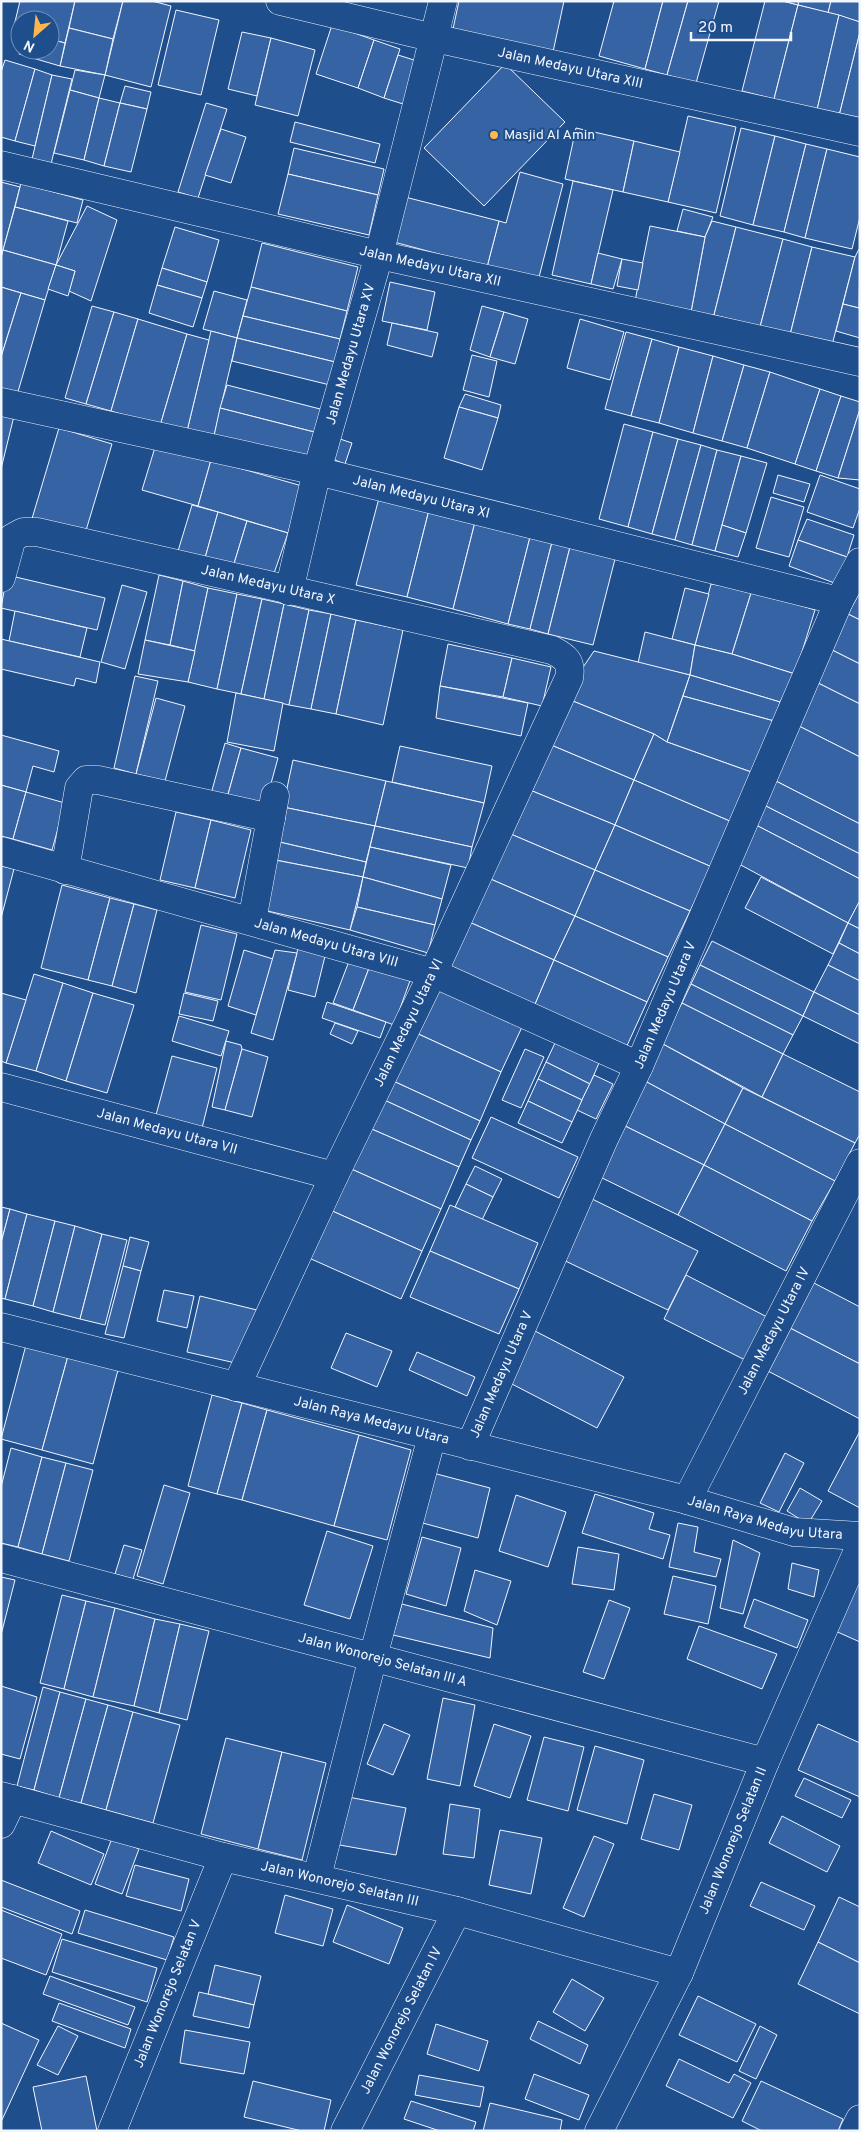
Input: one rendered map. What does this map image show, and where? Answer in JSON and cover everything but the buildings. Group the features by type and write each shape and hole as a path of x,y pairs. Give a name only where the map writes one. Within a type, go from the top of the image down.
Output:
{"street":[{"name":"Jalan Medayu Utara XIII","path":"280,1 434,38 860,132"},
{"name":"Jalan Medayu Utara XV","path":"289,591 317,471 379,256 443,1"},
{"name":"Jalan Medayu Utara XII","path":"1,165 379,256 860,362"},
{"name":"Jalan Medayu Utara XI","path":"1,402 317,471 839,600"},
{"name":"Jalan Medayu Utara X","path":"1,578 12,538 23,532 37,532 552,650 566,657"},
{"name":"Jalan Medayu Utara V","path":"470,1446 604,1139 639,1066 839,600 860,562"},
{"name":"Jalan Medayu Utara VI","path":"236,1387 334,1176 433,973 569,678 571,668 566,657"},
{"path":"65,870 79,788 86,780 98,780 273,807 252,920"},
{"name":"Jalan Medayu Utara VIII","path":"1,851 252,920 433,973 639,1066"},
{"name":"Jalan Medayu Utara VII","path":"1,1086 334,1176"},
{"name":"Jalan Medayu Utara IV","path":"687,1500 860,1163"},
{"name":"Jalan Raya Medayu Utara","path":"1,1326 687,1500 794,1532 860,1536"},
{"path":"317,1877 432,1436"},
{"name":"Jalan Wonorejo Selatan II","path":"599,2131 679,1973 765,1762 860,1546"},
{"name":"Jalan Wonorejo Selatan III A","path":"1,1558 765,1762"},
{"path":"1,1824 7,1797"},
{"name":"Jalan Wonorejo Selatan III","path":"7,1797 222,1857 317,1877 457,1911 679,1973"},
{"name":"Jalan Wonorejo Selatan V","path":"112,2131 222,1857"},
{"name":"Jalan Wonorejo Selatan IV","path":"345,2131 457,1911"},
{"path":"854,2131 860,2119"}],"place":[{"name":"Masjid Al Amin","path":"494,135"}]}
